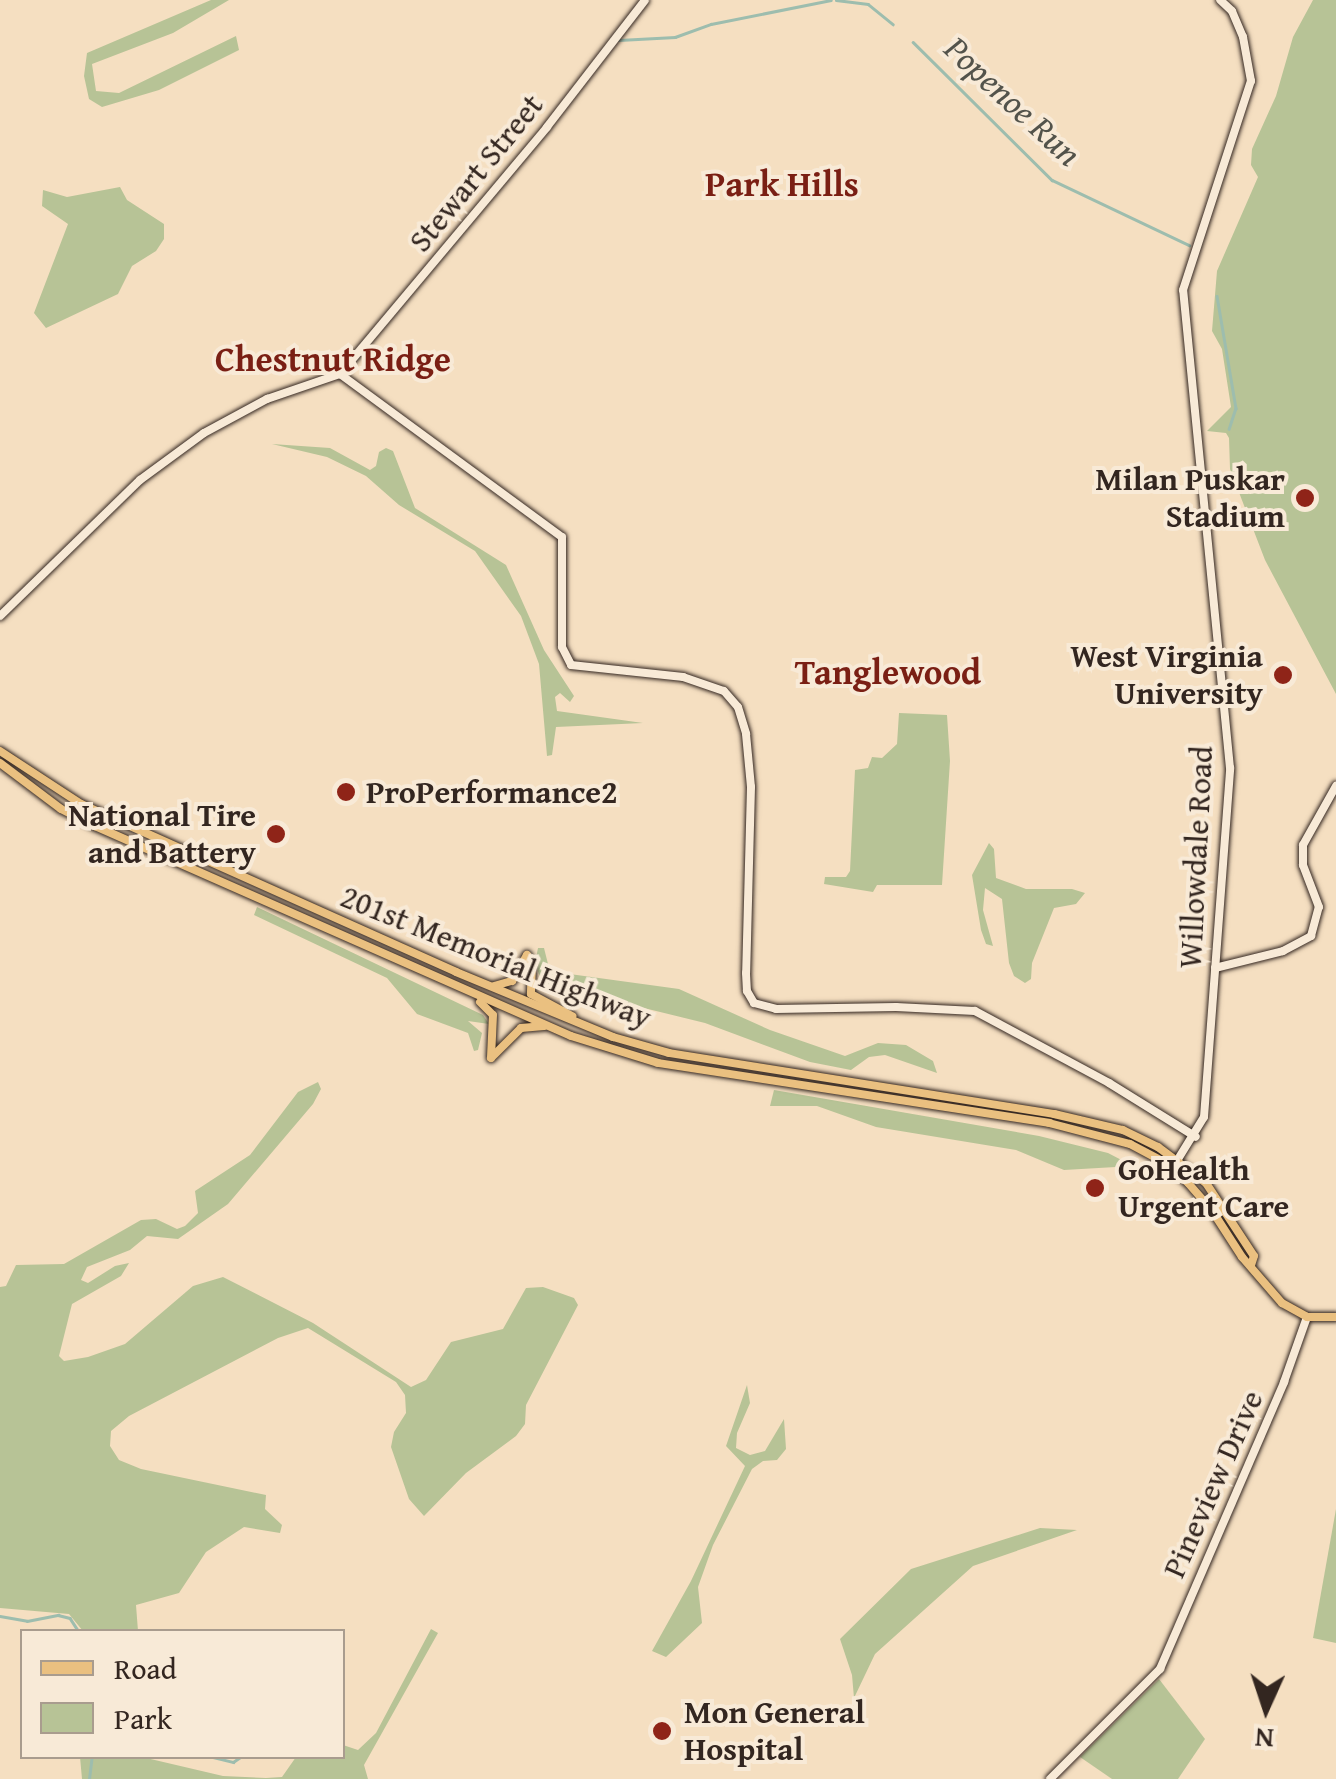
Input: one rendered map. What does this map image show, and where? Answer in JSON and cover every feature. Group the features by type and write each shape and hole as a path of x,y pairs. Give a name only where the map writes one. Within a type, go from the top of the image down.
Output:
{"main road":[{"name":"201st Memorial Highway","path":"0,751 60,794 597,1031 669,1053 1086,1120 1143,1139 1179,1160 1222,1202 1254,1256 1251,1265"},
{"name":"201st Memorial Highway","path":"0,763 83,820 549,1026 658,1063 1088,1130 1146,1151 1172,1168 1205,1201 1251,1265"},
{"path":"490,986 512,981 527,954 532,963 531,994 597,1031"},
{"path":"455,986 488,1007 493,1015 491,1058 521,1028 549,1026"},
{"path":"1251,1265 1282,1303 1307,1317 1336,1317"}],"street":[{"name":"Stewart Street","path":"340,374 547,127 645,0"},
{"name":"Willowdale Road","path":"1196,1138 1204,1118 1230,768 1183,290 1251,81 1243,37 1232,11 1220,0"},
{"path":"0,616 140,480 189,444 247,408 340,374 562,538 562,646 572,665 683,676 724,691 738,707 746,734 751,787 746,973 747,991 754,1003 776,1009 965,1008 1031,1039 1196,1138 1172,1168"},
{"path":"1215,968 1283,951 1310,936 1318,907 1303,865 1303,845 1336,786"},
{"name":"Pineview Drive","path":"1050,1779 1160,1670 1284,1382 1307,1317"}],"green space":[{"path":"211,0 229,0 173,33 92,64 96,91 119,93 236,36 239,50 159,90 102,107 89,99 84,76 87,53"},
{"path":"1313,0 1336,0 1336,694 1265,560 1230,469 1229,438 1226,433 1207,431 1231,407 1222,349 1212,331 1217,271 1258,177 1251,165 1252,149 1276,96 1293,37"},
{"path":"120,187 127,200 164,224 164,239 156,251 132,266 118,294 46,328 34,313 68,224 42,206 43,190 67,197"},
{"path":"272,444 330,448 370,470 376,466 379,452 386,448 393,451 415,508 506,565 544,650 574,696 570,702 560,693 555,697 557,711 643,723 556,727 552,755 547,756 539,664 521,616 475,551 399,505 366,476 327,457"},
{"path":"899,713 947,715 950,761 942,885 877,885 873,892 824,884 825,877 846,877 850,871 855,770 868,768 872,757 882,758 897,744"},
{"path":"989,843 994,849 996,878 1026,889 1072,889 1085,893 1076,904 1054,908 1032,963 1031,979 1025,983 1014,976 1009,963 1002,899 985,888 983,910 993,946 986,944 981,930 972,875"},
{"path":"257,907 483,1015 489,1024 468,1021 482,1033 478,1050 474,1051 468,1033 417,1014 387,978 254,915"},
{"path":"538,948 544,948 549,968 555,972 679,989 770,1030 845,1056 878,1043 906,1045 933,1061 937,1073 885,1055 869,1057 851,1070 810,1062 705,1023 542,983 535,963"},
{"path":"318,1082 321,1089 313,1104 228,1204 178,1239 147,1236 130,1250 87,1267 81,1280 88,1283 115,1266 129,1263 121,1276 72,1304 59,1356 64,1361 88,1357 125,1344 193,1286 223,1277 313,1323 411,1387 426,1380 451,1342 503,1329 526,1288 543,1287 574,1298 578,1305 526,1405 525,1424 516,1436 466,1473 424,1516 409,1499 391,1447 394,1432 406,1413 405,1395 396,1382 308,1328 278,1338 129,1416 111,1431 110,1446 119,1460 141,1469 266,1495 265,1509 282,1525 280,1533 244,1527 206,1552 179,1593 136,1605 138,1629 81,1629 69,1614 0,1608 0,1287 6,1286 16,1265 64,1264 141,1220 156,1219 177,1229 185,1226 198,1213 195,1191 250,1155 298,1092"},
{"path":"774,1090 1039,1136 1108,1153 1133,1166 1064,1170 1016,1150 876,1127 817,1106 770,1106"},
{"path":"747,1385 750,1403 737,1433 736,1448 750,1455 765,1451 784,1419 786,1449 777,1460 763,1461 752,1469 713,1545 698,1587 702,1623 666,1657 652,1651 691,1581 745,1466 726,1446"},
{"path":"1336,1509 1336,1643 1313,1638"},
{"path":"1040,1528 1077,1530 973,1566 875,1654 854,1698 852,1675 840,1639 911,1569"},
{"path":"431,1629 438,1633 364,1765 368,1779 82,1779 80,1759 151,1759 223,1776 282,1777 295,1759 345,1759 345,1746 358,1750 376,1733"},
{"path":"1159,1679 1205,1739 1178,1779 1112,1779 1080,1757"}],"waterway":[{"name":"Popenoe Run","path":"619,40 675,37 711,24 831,0"},
{"name":"Popenoe Run","path":"836,0 868,4 893,24"},
{"name":"Popenoe Run","path":"913,42 1052,180 1189,245"},
{"name":"Popenoe Run","path":"1217,296 1236,408 1229,429"},
{"path":"0,1616 27,1621 58,1615 70,1618 77,1629"},
{"path":"89,1779 92,1759"},
{"path":"221,1759 238,1759"}],"place":[{"name":"Milan Puskar Stadium","path":"1305,498"},
{"name":"West Virginia University","path":"1283,675"},
{"name":"ProPerformance2","path":"346,792"},
{"name":"National Tire and Battery","path":"276,834"},
{"name":"GoHealth Urgent Care","path":"1095,1188"},
{"name":"Mon General Hospital","path":"662,1731"}],"district":[{"name":"Park Hills","path":"782,184"},
{"name":"Chestnut Ridge","path":"333,359"},
{"name":"Tanglewood","path":"888,672"}]}
